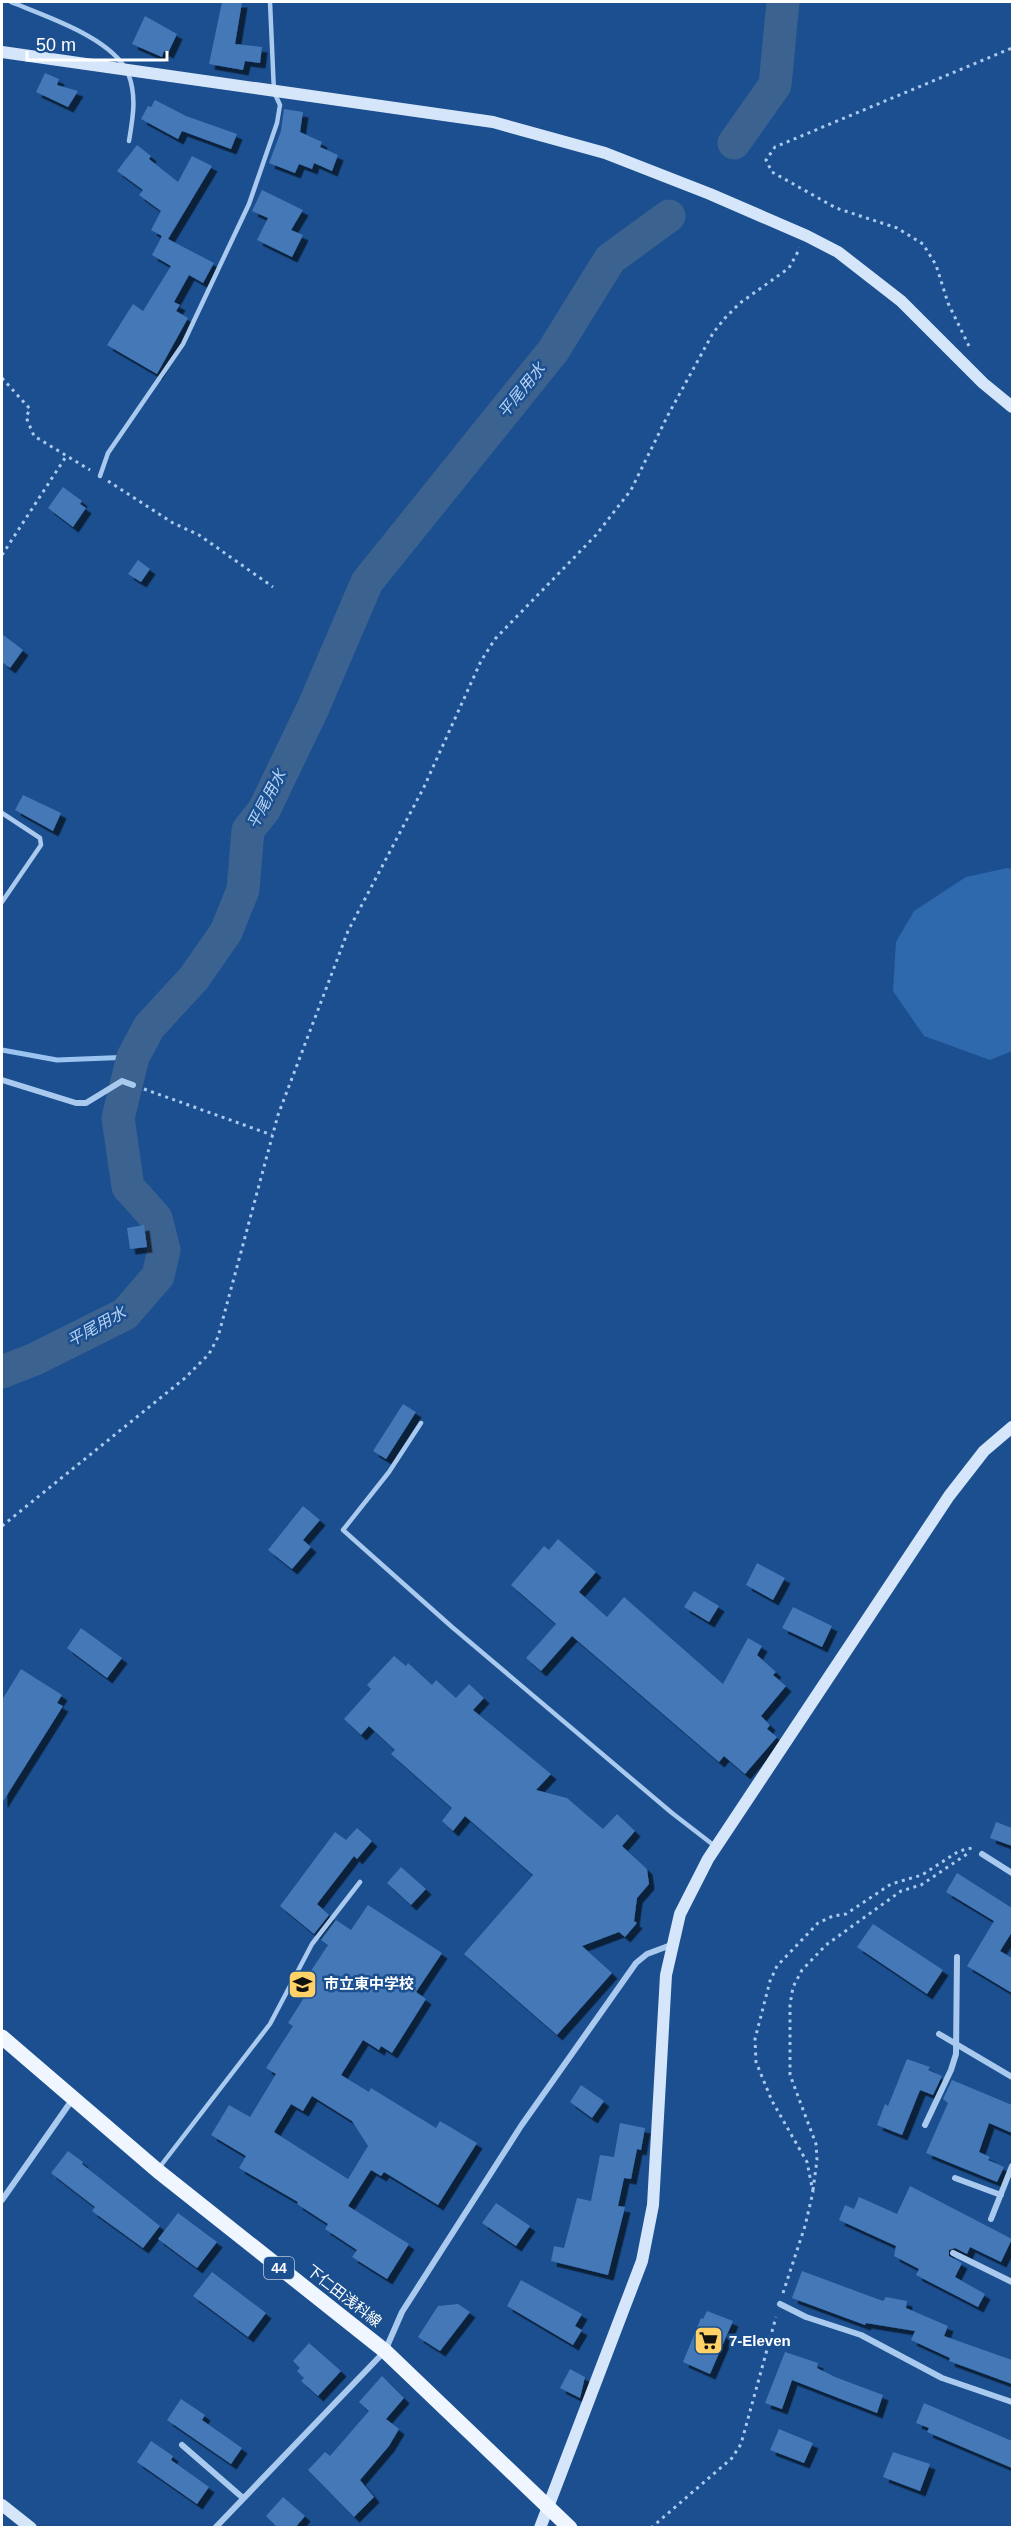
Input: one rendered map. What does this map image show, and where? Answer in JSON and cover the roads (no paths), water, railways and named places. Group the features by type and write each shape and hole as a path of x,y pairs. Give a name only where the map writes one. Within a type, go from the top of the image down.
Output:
{"main road":[{"name":"下仁田浅科線","path":"2,2037 72,2100 385,2351 570,2528"}],"street":[{"path":"2,52 455,116 526,129 632,164 807,236 838,252 880,282 1012,408"},
{"path":"2,1080 76,1103 86,1103 122,1081 133,1084"},
{"path":"540,2528 631,2291 647,2239 653,2205 662,2015 671,1945 692,1887 716,1847 949,1496 984,1451 1012,1427"},
{"path":"982,1854 1012,1873"},
{"path":"215,2528 385,2351 402,2312 521,2126 636,1963 647,1954 671,1945"},
{"path":"925,2124 951,2070 957,2044 957,1957"},
{"path":"939,2034 1012,2077"},
{"path":"2,2200 72,2100"},
{"path":"991,2219 1012,2166"},
{"path":"955,2178 1001,2195"},
{"path":"952,2253 1012,2282"},
{"path":"780,2304 806,2317 861,2335 942,2378 1012,2402"},
{"path":"182,2445 243,2498"},
{"path":"2,2505 31,2528"}],"lane":[{"path":"11,2 94,40 117,56 134,88 129,141"},
{"path":"100,476 108,453 183,344 249,204 274,136 280,105 274,92 270,2"},
{"path":"2,813 33,831 40,838 41,844 2,902"},
{"path":"421,1423 390,1472 343,1530 672,1814 716,1847"},
{"path":"158,2170 270,2024 312,1944 360,1882"}],"waterway":[{"name":"平尾用水","path":"734,143 775,85 783,2"},
{"name":"平尾用水","path":"2,1372 35,1359 125,1314 158,1276 164,1250 156,1218 128,1187 118,1118 133,1057 149,1027 194,978 226,932 243,890 248,830 264,810 313,708 367,582 553,351 610,259 669,216"},
{"path":"2,1050 57,1060 133,1057"}],"place":[{"name":"市立東中学校","path":"303,1984"},
{"name":"7-Eleven","path":"708,2341"}]}
